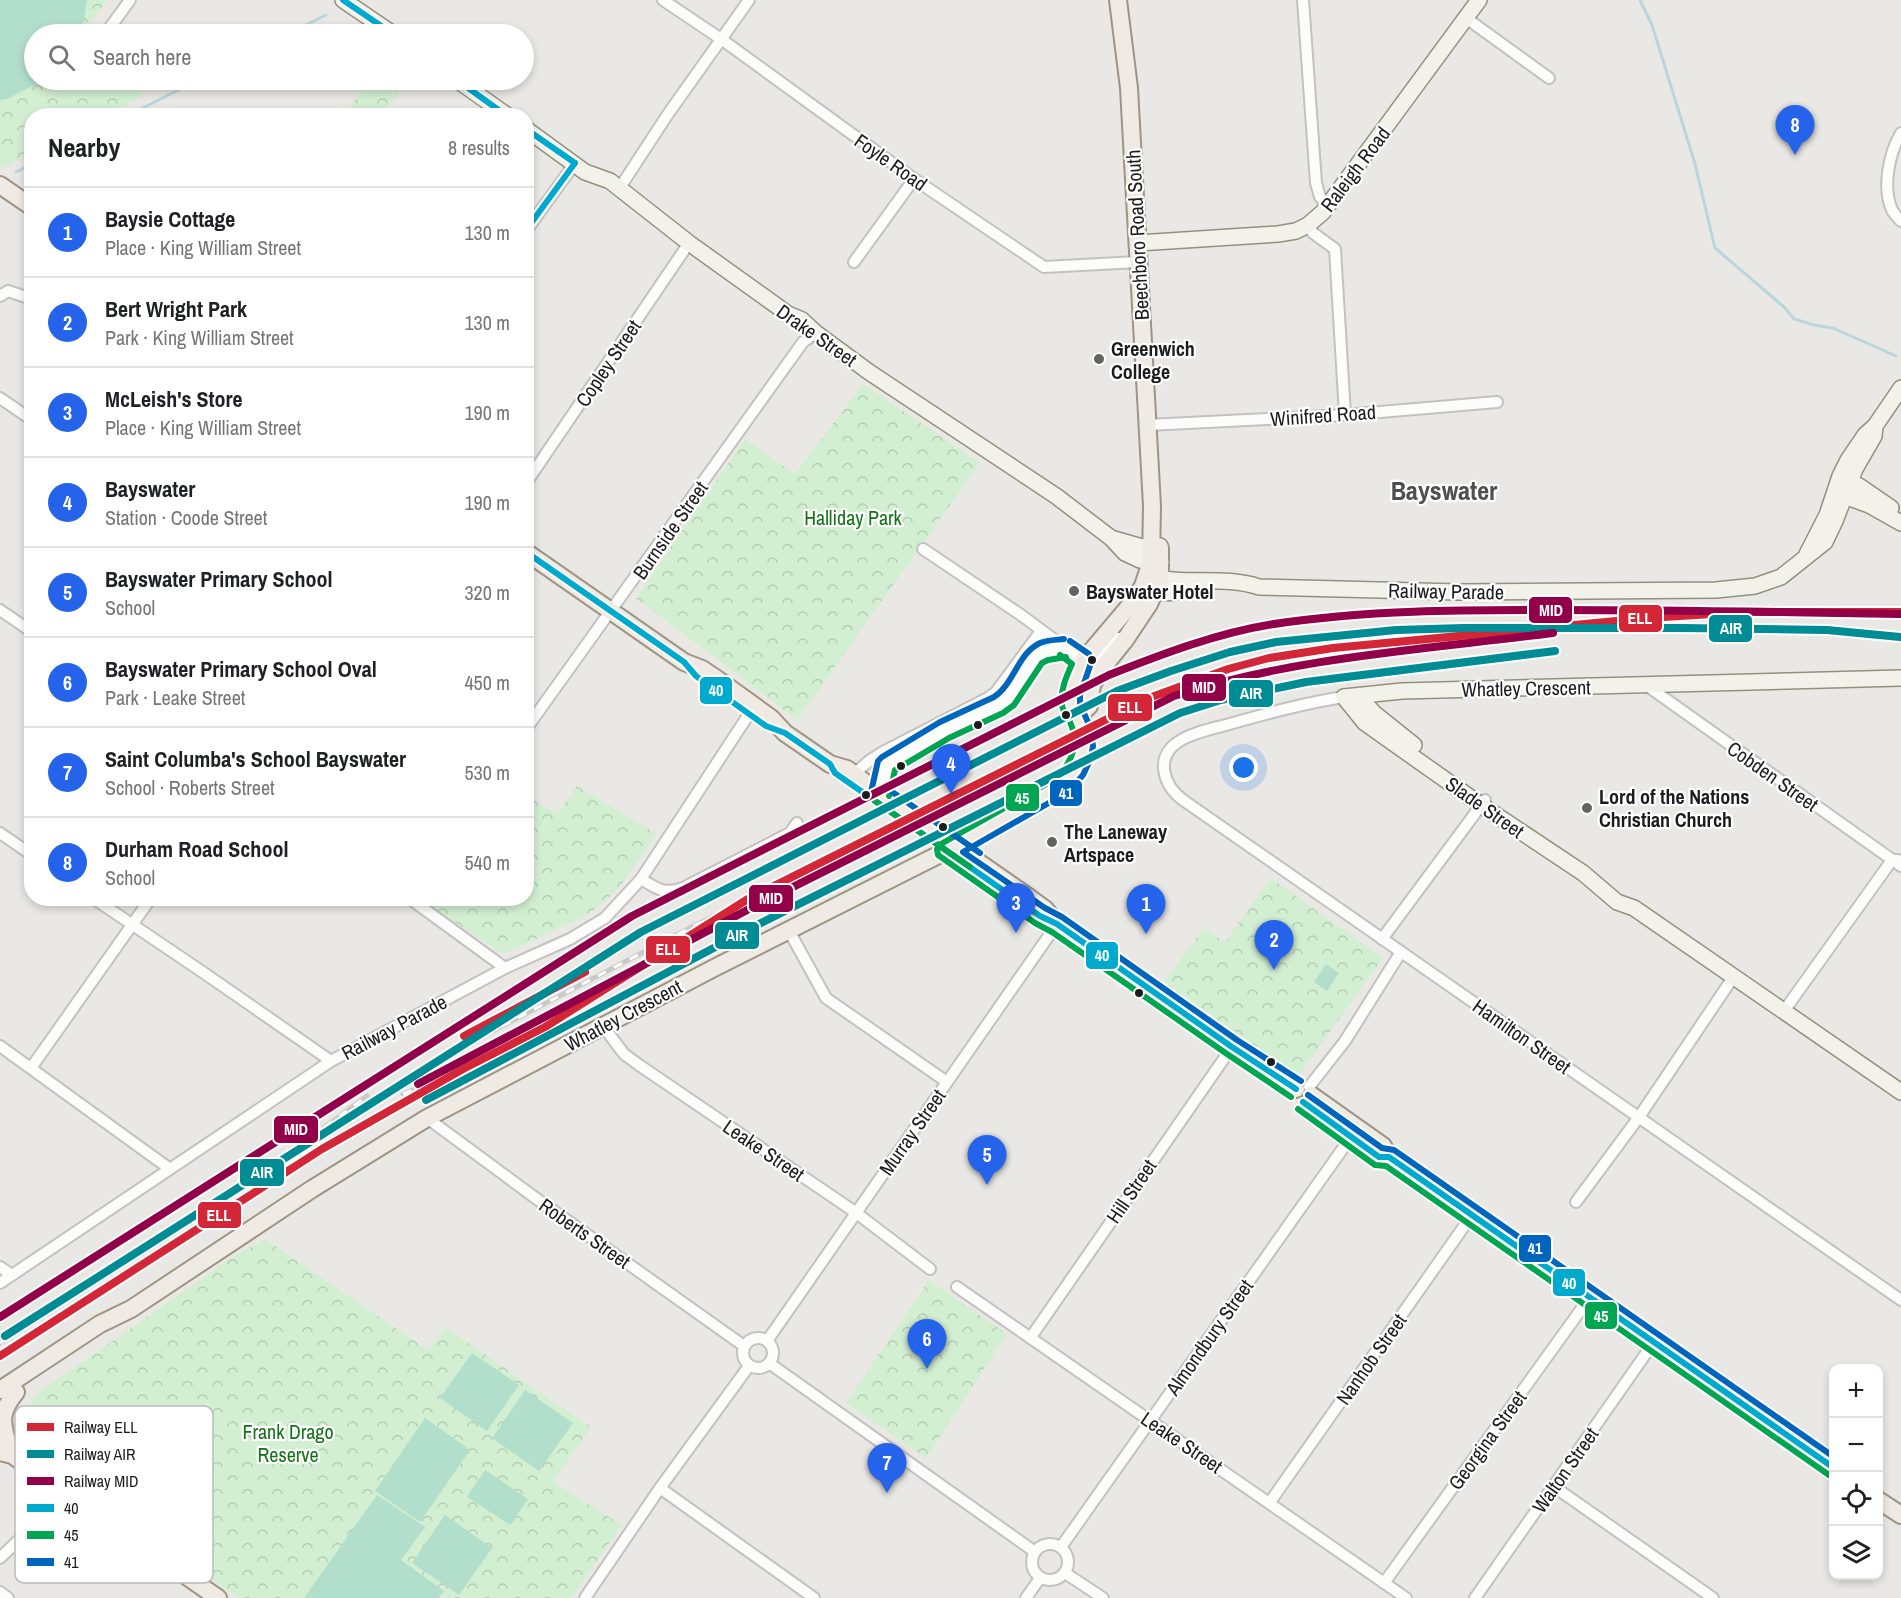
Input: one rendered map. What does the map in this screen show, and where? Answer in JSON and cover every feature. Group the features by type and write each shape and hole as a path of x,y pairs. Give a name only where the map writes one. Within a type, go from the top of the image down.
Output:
{"main road":[{"name":"Beechboro Road South","path":"1118,0 1129,88 1154,569"},
{"path":"0,185 24,202"},
{"path":"534,558 684,662 702,669 717,679 771,718 785,733 830,764 847,769 951,848 968,866 1040,916 1057,924 1232,1047 1305,1093 1355,1132 1383,1146 1389,1157 1829,1465"},
{"path":"1078,716 1089,706 1092,685 1100,670 1127,637 1154,569"},
{"path":"1083,661 1132,603 1154,569"},
{"name":"Whatley Crescent","path":"0,1404 8,1391 113,1327 131,1309 312,1189 427,1118 788,929 951,848 1063,785 1082,760 1085,745 1078,716 1071,708 1071,692 1083,661"},
{"path":"684,662 696,676 766,726 785,733"},
{"path":"830,764 835,773 1045,909 1057,924"},
{"path":"5,1448 2,1415 8,1391"},
{"path":"1883,1503 1901,1515"},
{"path":"197,1583 218,1598"}],"street":[{"path":"113,24 130,0"},
{"path":"343,0 378,24"},
{"name":"Foyle Road","path":"663,0 721,39 914,179 1044,267 1138,262"},
{"path":"620,189 668,114 749,0"},
{"path":"1304,0 1316,183 1320,197 1329,205"},
{"name":"Raleigh Road","path":"1138,243 1278,234 1296,231 1308,225 1329,205 1479,0"},
{"path":"1466,18 1549,78"},
{"path":"471,90 497,108"},
{"path":"1901,133 1892,148 1887,182 1892,210 1901,221"},
{"name":"Drake Street","path":"534,135 585,172 620,189 689,243 788,314 802,320 869,372 1056,496 1111,538 1125,553 1154,569"},
{"path":"534,220 575,163"},
{"path":"854,262 914,179"},
{"path":"1308,225 1313,233 1335,249 1346,415"},
{"name":"Copley Street","path":"534,471 689,243"},
{"path":"0,296 8,291 24,296"},
{"name":"Burnside Street","path":"534,718 803,342 816,333"},
{"name":"Railway Parade","path":"1154,569 1164,594 1199,589 1247,591 1259,587 1458,592 1716,590 1755,586 1781,577 1806,558 1842,486 1874,436 1875,426 1901,388"},
{"path":"1,401 24,415"},
{"name":"Winifred Road","path":"1148,425 1346,415 1497,402"},
{"path":"1842,486 1901,516"},
{"path":"1842,486 1901,523"},
{"path":"923,549 1083,661 1092,663 1098,660 1117,638 1127,637"},
{"path":"0,610 24,626"},
{"path":"854,774 883,752 996,692 1041,631"},
{"path":"880,794 887,764 945,730 999,705 1009,698 1036,656 1045,651 1065,648"},
{"name":"Whatley Crescent","path":"1166,758 1173,746 1186,737 1263,714 1351,696 1402,691 1901,678"},
{"name":"Cobden Street","path":"1646,685 1898,862"},
{"name":"Slade Street","path":"1351,696 1483,802 1575,860 1623,896 1634,908 1901,1092"},
{"name":"Railway Parade","path":"0,1283 331,1061 505,968 570,939 605,918 641,879 749,714"},
{"name":"Hamilton Street","path":"1166,758 1164,774 1174,793 1901,1300"},
{"path":"1382,939 1483,802"},
{"path":"641,879 663,891 672,892 790,833 797,823"},
{"path":"0,833 24,850"},
{"path":"1784,1011 1898,862"},
{"path":"104,906 331,1061"},
{"path":"31,1068 145,906"},
{"path":"420,906 505,968"},
{"name":"Murray Street","path":"767,1341 1057,924"},
{"path":"788,929 826,998 947,1082"},
{"path":"1305,1093 1345,1041 1401,952"},
{"path":"1576,1202 1639,1117 1734,976"},
{"name":"Leake Street","path":"603,1026 624,1054 855,1212 930,1269"},
{"path":"0,1046 170,1169"},
{"name":"Hill Street","path":"1031,1337 1232,1047"},
{"name":"Roberts Street","path":"427,1118 744,1346"},
{"name":"Almondbury Street","path":"1060,1547 1355,1132"},
{"name":"Nanhob Street","path":"1270,1502 1472,1215"},
{"path":"0,1267 12,1275"},
{"name":"Leake Street","path":"957,1287 1406,1598"},
{"name":"Georgina Street","path":"1384,1583 1590,1297"},
{"path":"756,1337 767,1341 773,1350 769,1363 760,1368 749,1366 743,1358 744,1346 756,1337"},
{"name":"Walton Street","path":"1475,1598 1654,1342"},
{"path":"769,1363 1035,1552"},
{"path":"585,1598 660,1488 749,1366"},
{"path":"1553,1486 1713,1598"},
{"path":"660,1488 814,1598"},
{"path":"0,1558 15,1544"},
{"path":"1050,1544 1060,1547 1067,1557 1065,1573 1053,1580 1040,1578 1033,1569 1032,1557 1035,1552 1050,1544"},
{"path":"1065,1573 1103,1598"},
{"path":"1026,1598 1040,1578"},
{"path":"0,1592 8,1598"}],"green space":[{"path":"0,0 107,0 90,24 24,24 24,90 139,90 144,95 119,108 24,108 24,157 0,167"},
{"path":"0,0 87,0 83,24 24,24 25,90 0,100"},
{"path":"362,90 401,90 388,108 349,108"},
{"name":"Halliday Park","path":"863,384 980,463 797,720 636,598 745,439 795,474"},
{"path":"577,786 657,834 616,892 586,916 503,954 430,906 534,906 534,800 557,814"},
{"path":"1271,878 1383,958 1298,1076 1164,982 1204,928 1225,942"},
{"path":"1326,964 1339,973 1327,991 1314,982"},
{"name":"Frank Drago Reserve","path":"265,1239 428,1350 445,1327 591,1427 553,1482 622,1525 571,1598 239,1598 213,1580 213,1406 31,1406 31,1398 234,1256"},
{"path":"929,1280 1007,1334 926,1458 846,1403"},
{"path":"472,1353 519,1385 487,1431 440,1398"},
{"path":"525,1390 573,1423 539,1471 492,1438"},
{"path":"425,1418 470,1450 420,1522 375,1491"},
{"path":"485,1470 528,1499 510,1525 467,1497"},
{"path":"377,1495 425,1527 401,1560 444,1591 439,1598 304,1598"},
{"path":"445,1515 492,1548 459,1595 412,1563"}],"waterway":[{"path":"1640,0 1652,25 1695,164 1715,248 1784,307 1794,319 1833,328 1896,356"},
{"path":"308,24 326,15"},
{"path":"143,108 178,90"},
{"path":"16,172 24,168"}],"railway":[{"path":"0,1343 483,1036 748,899"},
{"path":"403,1094 463,1069"},
{"path":"325,1127 367,1096"}],"rail line":[{"name":"MID","path":"0,1317 632,916 1109,675 1149,659 1253,628 1309,619 1379,613 1555,610 1901,614"},
{"name":"ELL","path":"0,1356 322,1149 463,1069 545,1027 748,899 1149,698 1228,669 1269,658 1333,648 1648,618 1744,612 1901,612"},
{"name":"AIR","path":"5,1336 641,932 1117,691 1171,671 1230,652 1276,642 1396,630 1463,628 1827,630 1900,637"},
{"name":"MID","path":"418,1084 751,908 1174,696 1266,672 1314,663 1553,633"},
{"name":"AIR","path":"426,1100 759,924 1180,713 1221,700 1306,682 1555,651"},
{"name":"ELL","path":"464,1036 585,972"}],"transit line":[{"name":"40","path":"343,0 378,24"},
{"name":"40","path":"471,90 496,108"},
{"name":"40","path":"534,135 575,163"},
{"name":"40","path":"534,219 575,163"},
{"name":"40","path":"534,558 684,662 696,676 766,726 785,733 830,764 835,773 1040,916 1057,924 1296,1089"},
{"name":"41","path":"871,792 878,761 882,757 940,722 994,697 1007,684 1026,654 1033,648 1043,642 1064,639"},
{"name":"41","path":"1070,641 1089,654 1092,660 1080,695 1080,704 1090,727 1093,746 1091,758 1083,775 1068,792 963,852 1045,908 1062,917 1237,1040 1301,1081"},
{"name":"45","path":"1060,655 1072,664 1062,695 1064,712 1070,722 1074,738 1073,752 1067,765 1057,778 941,844 937,849 938,855 1291,1097"},
{"name":"45","path":"889,796 895,770 949,738 1003,713 1014,705 1042,663 1066,657"},
{"name":"41","path":"885,787 980,853"},
{"name":"45","path":"875,801 970,867"},
{"name":"41","path":"1308,1095 1382,1148 1394,1150 1829,1454"},
{"name":"40","path":"1303,1102 1379,1157 1389,1157 1829,1465"},
{"name":"45","path":"1298,1109 1375,1165 1386,1166 1829,1475"}],"place":[{"name":"Durham Road School","path":"1795,155"},
{"name":"Greenwich College","path":"1099,359"},
{"name":"Bayswater Hotel","path":"1074,591"},
{"name":"Bayswater","path":"951,794"},
{"name":"Lord of the Nations Christian Church","path":"1587,808"},
{"name":"The Laneway Artspace","path":"1052,842"},
{"name":"McLeish's Store","path":"1016,933"},
{"name":"Baysie Cottage","path":"1146,934"},
{"name":"Bert Wright Park","path":"1274,970"},
{"name":"Bayswater Primary School","path":"987,1185"},
{"name":"Bayswater Primary School Oval","path":"927,1369"},
{"name":"Saint Columba's School Bayswater","path":"887,1493"}],"district":[{"name":"Bayswater","path":"1444,490"}]}
